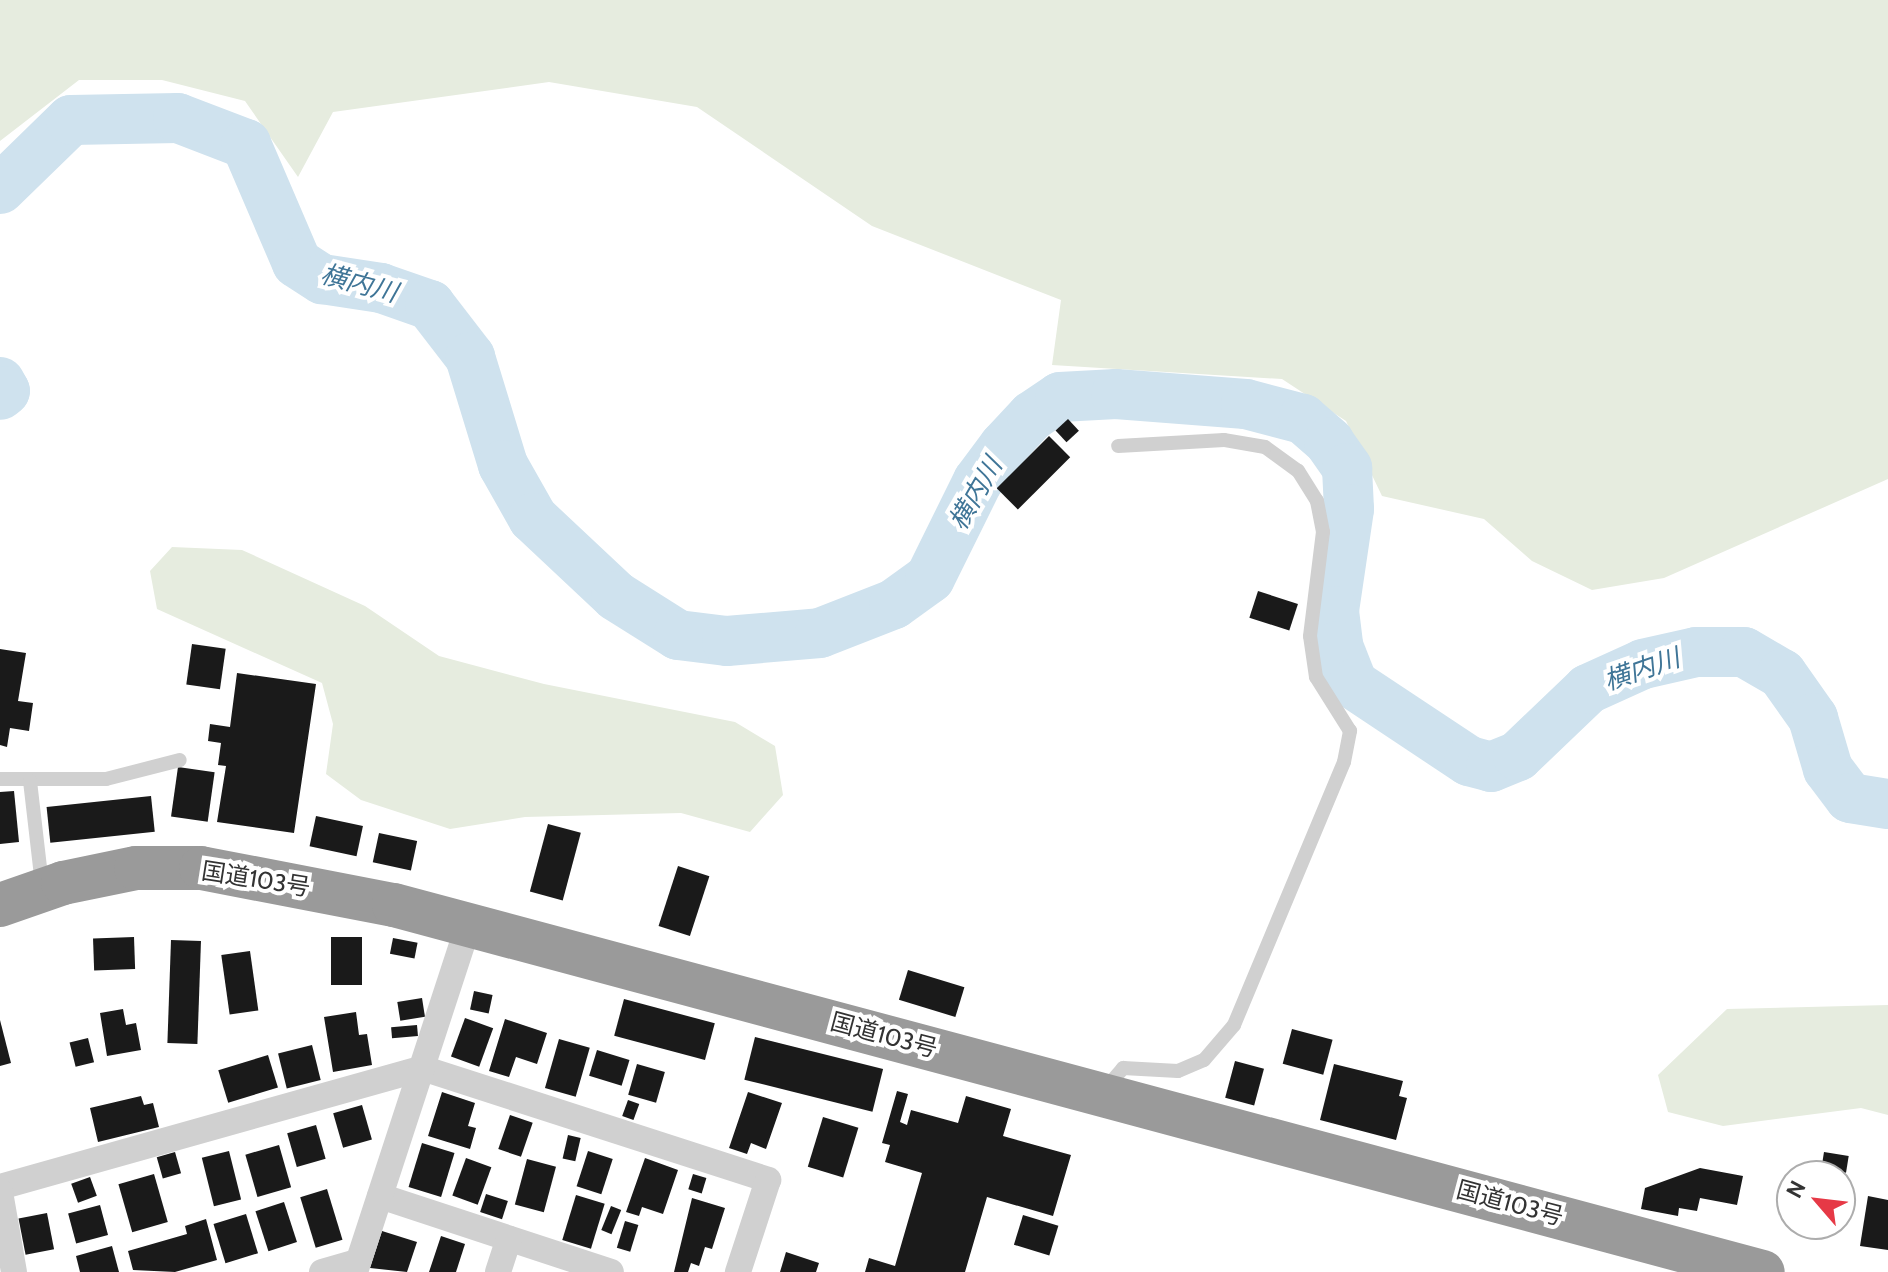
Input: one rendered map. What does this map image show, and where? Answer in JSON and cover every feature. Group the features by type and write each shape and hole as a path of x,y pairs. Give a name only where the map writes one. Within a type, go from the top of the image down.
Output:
{"highway":[{"name":"国道103号","path":"0,905 43,890 136,868 201,868 469,924 1763,1272"}],"street":[{"path":"322,1272 357,1267 469,924"},
{"path":"14,1272 0,1190 422,1068 768,1180 738,1272"},
{"path":"380,1196 611,1272"},
{"path":"498,1272 509,1239"}],"lane":[{"path":"1101,1093 1123,1068 1178,1071 1204,1060 1234,1025 1344,762 1350,731 1316,677 1310,636 1323,532 1317,501 1298,471 1265,447 1224,440 1118,446"},
{"path":"0,779 106,779 180,760"},
{"path":"30,781 43,890"}],"shaded area":[{"path":"0,0 1888,0 1888,479 1664,578 1592,590 1532,561 1484,519 1382,496 1346,421 1282,379 1052,365 1061,300 872,226 697,107 549,82 333,112 298,177 245,101 162,80 79,80 0,141"},
{"path":"172,547 242,550 365,606 439,656 544,684 735,722 775,746 783,795 750,832 681,813 525,817 450,829 361,800 326,774 333,724 322,683 157,609 150,571"},
{"path":"1888,1005 1888,1115 1861,1108 1723,1126 1668,1112 1658,1075 1727,1009"}],"building":[{"path":"1068,419 1079,431 1066,442 1056,431"},
{"path":"1049,436 1070,457 1018,510 997,488"},
{"path":"1258,591 1298,604 1289,631 1249,618"},
{"path":"192,644 226,649 220,689 186,685"},
{"path":"0,649 26,653 18,701 33,703 29,731 10,728 7,747 0,745"},
{"path":"237,673 316,684 294,833 217,822 226,766 218,765 221,743 208,741 210,724 230,727"},
{"path":"178,767 215,772 208,822 171,817"},
{"path":"14,791 19,842 0,844 0,792"},
{"path":"151,796 155,832 50,843 47,807"},
{"path":"316,816 363,826 357,856 310,846"},
{"path":"548,824 581,833 563,900 530,892"},
{"path":"379,833 417,841 411,870 373,862"},
{"path":"678,866 709,876 690,936 659,926"},
{"path":"134,937 135,969 94,970 93,938"},
{"path":"331,937 362,937 362,985 331,985"},
{"path":"393,938 418,943 414,958 390,954"},
{"path":"171,940 201,941 197,1044 167,1043"},
{"path":"250,951 258,1010 230,1014 221,955"},
{"path":"908,970 964,987 955,1017 899,1000"},
{"path":"474,991 493,995 489,1014 470,1010"},
{"path":"422,998 425,1017 400,1021 397,1002"},
{"path":"624,999 715,1023 705,1060 614,1036"},
{"path":"123,1009 126,1025 136,1023 141,1050 107,1056 100,1013"},
{"path":"356,1012 359,1035 367,1034 372,1065 333,1072 324,1017"},
{"path":"465,1018 493,1028 479,1067 451,1057"},
{"path":"505,1019 547,1033 537,1064 516,1057 509,1077 489,1071"},
{"path":"0,1020 11,1063 0,1066"},
{"path":"417,1025 418,1036 392,1038 391,1027"},
{"path":"1292,1029 1333,1040 1323,1075 1283,1064"},
{"path":"755,1037 883,1069 872,1112 744,1080"},
{"path":"88,1038 94,1062 76,1067 70,1043"},
{"path":"559,1039 590,1048 576,1097 545,1088"},
{"path":"312,1045 321,1080 287,1088 278,1053"},
{"path":"597,1050 630,1060 622,1086 589,1076"},
{"path":"268,1055 278,1088 228,1103 218,1070"},
{"path":"1235,1061 1264,1069 1254,1105 1225,1098"},
{"path":"637,1064 665,1072 656,1103 628,1095"},
{"path":"1334,1064 1403,1081 1399,1096 1407,1098 1396,1140 1320,1120"},
{"path":"897,1091 908,1094 900,1122 907,1125 911,1110 958,1123 966,1096 1011,1109 1003,1136 1071,1155 1053,1216 987,1197 965,1272 865,1272 869,1258 895,1266 922,1173 885,1162 890,1145 882,1143"},
{"path":"442,1092 475,1103 468,1126 476,1128 470,1149 428,1136"},
{"path":"748,1092 782,1103 766,1149 751,1143 747,1154 729,1148"},
{"path":"141,1096 144,1105 153,1103 159,1127 98,1142 90,1108"},
{"path":"628,1100 639,1104 633,1120 622,1116"},
{"path":"362,1105 372,1140 343,1148 333,1113"},
{"path":"510,1115 533,1123 521,1157 498,1149"},
{"path":"823,1117 858,1128 843,1178 808,1167"},
{"path":"316,1125 326,1159 297,1167 287,1133"},
{"path":"568,1135 581,1138 575,1161 563,1158"},
{"path":"422,1143 455,1153 441,1197 409,1187"},
{"path":"279,1145 291,1187 257,1197 245,1155"},
{"path":"229,1151 241,1200 214,1206 202,1158"},
{"path":"588,1151 613,1159 601,1194 577,1186"},
{"path":"175,1152 181,1173 163,1178 157,1157"},
{"path":"1824,1152 1849,1156 1848,1160 1823,1160"},
{"path":"466,1158 491,1167 478,1205 452,1196"},
{"path":"645,1158 678,1170 663,1214 642,1207 639,1216 626,1212"},
{"path":"527,1159 556,1167 544,1212 515,1204"},
{"path":"1700,1168 1743,1176 1737,1205 1700,1198 1697,1211 1679,1208 1678,1216 1641,1209 1645,1188"},
{"path":"154,1174 168,1222 132,1232 118,1184"},
{"path":"693,1174 706,1178 702,1193 688,1189"},
{"path":"90,1177 97,1196 78,1203 71,1184"},
{"path":"327,1189 342,1240 316,1248 300,1197"},
{"path":"486,1194 508,1201 502,1219 480,1212"},
{"path":"576,1195 605,1204 591,1249 562,1240"},
{"path":"1868,1196 1888,1200 1888,1250 1860,1246"},
{"path":"692,1198 725,1208 712,1249 705,1247 699,1266 691,1263 688,1272 674,1272"},
{"path":"284,1202 297,1242 268,1251 255,1211"},
{"path":"100,1205 108,1235 76,1243 68,1214"},
{"path":"611,1206 621,1210 611,1234 601,1230"},
{"path":"47,1213 54,1249 26,1255 19,1219"},
{"path":"246,1214 258,1253 225,1263 213,1224"},
{"path":"1023,1215 1058,1226 1049,1255 1014,1245"},
{"path":"206,1219 217,1260 175,1272 133,1270 128,1251 187,1234 185,1226"},
{"path":"625,1221 638,1225 630,1252 617,1248"},
{"path":"382,1231 417,1242 407,1272 370,1268"},
{"path":"441,1236 465,1244 456,1272 429,1272"},
{"path":"112,1246 119,1272 80,1272 76,1256"},
{"path":"786,1252 819,1263 816,1272 780,1272"}],"waterway":[{"name":"横内川","path":"0,189 71,120 178,118 246,144 297,263 322,279 381,288 430,305 470,357 503,465 533,518 616,596 678,635 727,641 820,633 894,604 930,578 978,481 1004,446 1032,416 1060,397 1116,394 1246,404 1303,419 1329,442 1347,468 1349,509 1334,611 1338,646 1353,684 1469,761 1491,767 1518,756 1588,689 1643,664 1696,652 1744,652 1782,674 1813,718 1828,769 1850,798 1888,804"},
{"name":"横内川","path":"0,382 5,391 0,395"}]}
